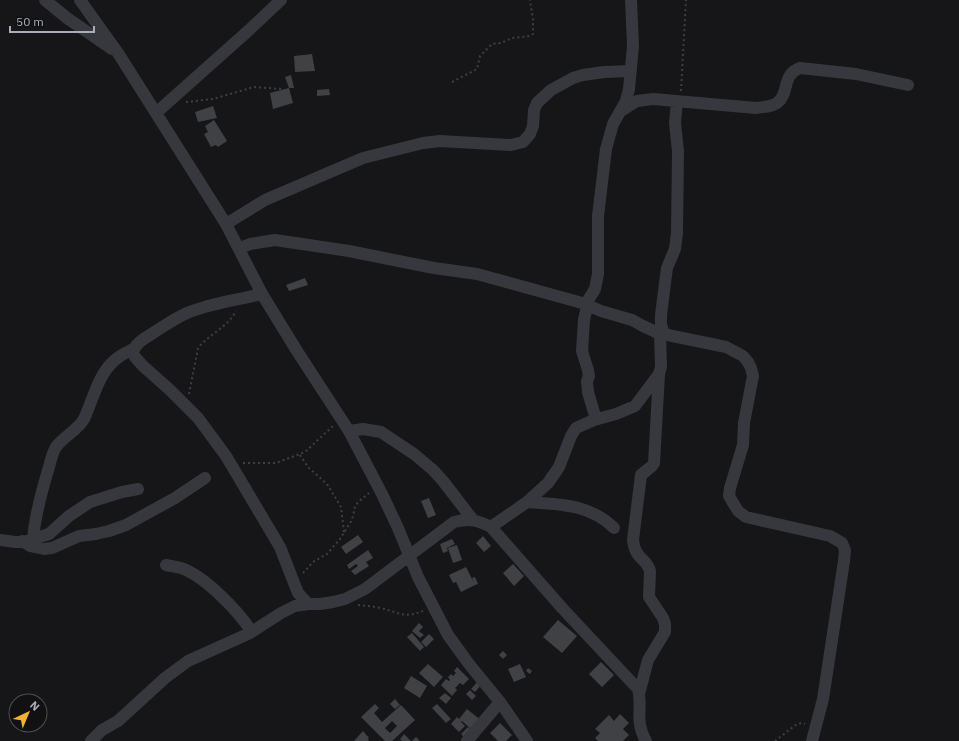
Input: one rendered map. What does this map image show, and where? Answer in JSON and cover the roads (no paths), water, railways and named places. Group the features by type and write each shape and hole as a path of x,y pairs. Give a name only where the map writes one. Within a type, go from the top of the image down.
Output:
{"street":[{"path":"45,0 86,32 118,53"},
{"path":"80,0 161,109 240,248 262,294 348,431 378,486 398,528 418,577 455,645 500,702 527,741"},
{"path":"161,109 281,0"},
{"path":"594,420 595,416 587,384 589,373 582,351 585,304 593,294 597,283 598,216 610,130 628,94 632,46 631,0"},
{"path":"620,111 637,101 653,99 756,108 776,104 781,99 791,73 800,68 856,74 908,84"},
{"path":"226,224 265,200 363,158 423,143 440,141 511,145 523,142 530,134 533,126 534,110 538,103 557,86 573,78 591,73 630,71"},
{"path":"639,694 648,660 665,632 663,618 649,597 649,568 636,554 633,540 641,475 654,463 659,374 661,367 661,315 664,283 667,268 675,249 677,233 678,151 675,123 679,101"},
{"path":"240,248 250,244 275,240 434,268 477,274 585,304 601,311 632,320 642,326 662,334 726,347 743,356 752,368 753,376 744,423 743,445 729,496 738,511 746,516 830,536 842,543 845,550 842,584 823,699 812,741"},
{"path":"205,478 175,498 126,525 96,534 79,536 52,548 44,549 30,546 28,540 33,530 54,451 63,439 77,428 83,420 105,372 114,361 121,355 133,349 156,330 188,313 213,305 262,294"},
{"path":"133,349 132,352 143,366 185,404 204,425 234,467 280,547 298,593 308,604"},
{"path":"491,527 527,502 553,477 559,467 574,431 594,420 616,414 635,406 659,374"},
{"path":"348,431 363,429 381,432 414,454 433,470 443,481 473,520"},
{"path":"0,540 28,540 49,534 69,516 90,502 122,492 138,489"},
{"path":"527,502 578,508 590,511 607,520 614,528"},
{"path":"91,741 102,730 118,721 180,666 252,632 281,613 296,606 320,604 345,599 365,589 454,522 473,520 491,527 563,609 638,688 639,725 646,741"},
{"path":"166,565 182,568 205,582 237,613 252,632"},
{"path":"467,741 500,702"}]}
